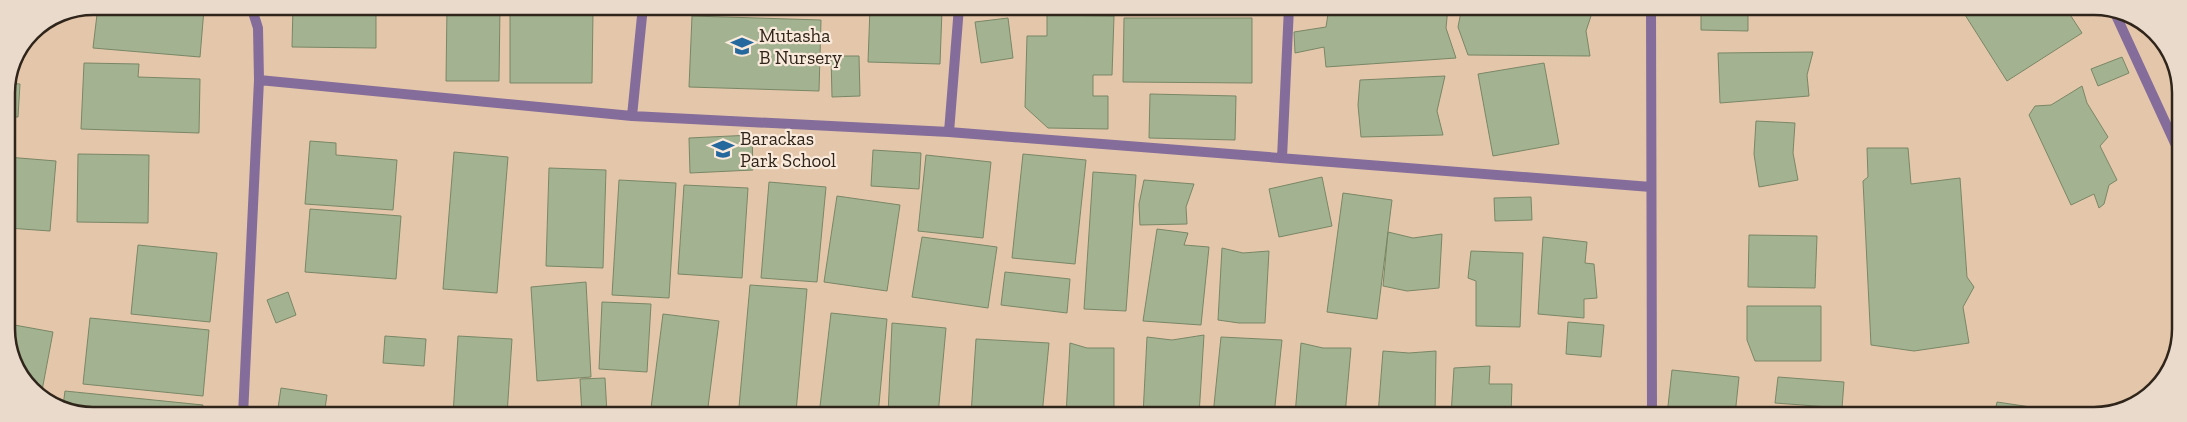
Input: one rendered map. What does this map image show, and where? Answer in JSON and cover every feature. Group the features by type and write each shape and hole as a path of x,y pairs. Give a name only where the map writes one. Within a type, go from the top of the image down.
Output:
{"street":[{"path":"243,407 259,80 258,28 254,15"},
{"path":"632,116 642,15"},
{"path":"949,132 958,15"},
{"path":"1282,158 1289,15"},
{"path":"1651,15 1652,407"},
{"path":"2117,19 2172,137"},
{"path":"259,80 632,116 949,132 1651,187"}],"building":[{"path":"97,15 204,15 200,57 93,48"},
{"path":"293,15 376,15 376,48 292,47"},
{"path":"447,15 500,15 499,81 446,81"},
{"path":"510,15 593,15 592,83 510,83"},
{"path":"870,15 942,15 940,64 868,62"},
{"path":"1047,15 1114,16 1112,75 1093,75 1093,96 1108,96 1108,129 1048,128 1025,107 1027,36 1047,36"},
{"path":"1328,15 1447,15 1446,28 1456,58 1326,67 1324,47 1295,53 1294,32 1326,27"},
{"path":"1460,15 1591,15 1586,31 1590,56 1468,55 1458,27"},
{"path":"1701,15 1748,15 1748,31 1701,30"},
{"path":"1965,15 2070,15 2082,33 2007,81"},
{"path":"692,16 821,20 819,91 689,87"},
{"path":"1008,18 1013,58 981,63 975,22"},
{"path":"1124,18 1252,18 1252,83 1123,82"},
{"path":"1813,52 1807,75 1809,96 1720,103 1718,53"},
{"path":"831,56 859,56 860,96 832,97"},
{"path":"2122,57 2129,73 2098,86 2091,69"},
{"path":"84,63 139,64 138,77 200,79 199,133 81,129"},
{"path":"1544,63 1559,144 1493,156 1478,74"},
{"path":"1445,76 1437,111 1443,135 1361,137 1358,105 1360,80"},
{"path":"16,84 20,84 18,117 15,117"},
{"path":"2082,86 2087,103 2108,137 2100,146 2117,180 2109,185 2104,204 2099,208 2094,194 2071,205 2029,115 2035,106 2051,105"},
{"path":"1150,94 1236,96 1235,140 1149,138"},
{"path":"1756,121 1795,123 1793,153 1798,180 1759,187 1754,154"},
{"path":"752,135 753,170 690,173 689,138"},
{"path":"310,141 336,143 336,155 397,160 393,210 305,204"},
{"path":"1867,148 1908,148 1911,184 1960,178 1967,277 1974,287 1963,307 1969,343 1914,351 1871,345 1863,181 1868,177"},
{"path":"873,150 921,153 919,189 871,186"},
{"path":"454,152 508,157 497,293 443,289"},
{"path":"78,154 149,155 148,223 77,222"},
{"path":"1023,154 1086,160 1075,264 1012,258"},
{"path":"926,155 991,162 983,238 918,231"},
{"path":"15,158 56,161 50,231 15,228"},
{"path":"549,168 606,170 603,268 546,266"},
{"path":"1093,172 1136,175 1126,311 1084,309"},
{"path":"1322,177 1332,226 1279,237 1269,189"},
{"path":"619,180 676,183 669,298 612,295"},
{"path":"1144,180 1194,184 1186,207 1187,224 1140,225 1139,204"},
{"path":"769,182 826,187 817,282 761,278"},
{"path":"684,185 748,188 742,278 678,274"},
{"path":"1343,193 1392,200 1377,319 1327,312"},
{"path":"837,196 900,205 887,291 824,282"},
{"path":"1531,197 1532,220 1495,221 1494,198"},
{"path":"310,209 401,216 396,279 305,272"},
{"path":"1157,229 1188,233 1184,245 1209,247 1201,325 1143,321"},
{"path":"1388,232 1413,238 1442,234 1439,288 1407,291 1383,286"},
{"path":"1749,235 1817,236 1815,288 1748,287"},
{"path":"922,237 997,247 988,308 912,297"},
{"path":"1543,237 1587,242 1585,263 1594,264 1597,298 1584,299 1584,318 1538,314"},
{"path":"138,245 217,253 210,322 131,314"},
{"path":"1222,248 1243,253 1269,251 1265,323 1239,323 1218,320"},
{"path":"1471,251 1523,253 1520,327 1476,326 1476,281 1468,278"},
{"path":"1005,272 1070,279 1067,313 1001,305"},
{"path":"586,282 591,377 537,381 531,287"},
{"path":"750,285 807,289 796,407 739,407"},
{"path":"288,292 296,315 276,323 267,300"},
{"path":"602,302 651,304 647,372 599,369"},
{"path":"1747,306 1821,306 1821,361 1755,361 1747,340"},
{"path":"831,313 887,319 879,407 820,407"},
{"path":"663,314 719,321 708,407 651,407"},
{"path":"90,318 209,330 203,396 83,384"},
{"path":"1568,322 1604,325 1601,357 1566,354"},
{"path":"892,323 946,328 939,407 888,407"},
{"path":"15,325 53,332 42,388 31,376 21,359"},
{"path":"1204,335 1200,407 1143,407 1147,337 1172,340"},
{"path":"385,336 426,339 424,366 383,363"},
{"path":"458,336 512,339 508,407 454,407"},
{"path":"1221,337 1282,340 1275,407 1214,407"},
{"path":"976,339 1049,343 1043,407 972,407"},
{"path":"1070,343 1087,348 1114,348 1114,407 1066,407"},
{"path":"1301,343 1323,348 1351,348 1346,407 1296,407"},
{"path":"1383,351 1409,353 1436,351 1435,407 1379,407"},
{"path":"1490,366 1489,384 1512,384 1511,407 1452,407 1454,368"},
{"path":"1672,370 1739,377 1736,407 1668,407"},
{"path":"1778,377 1844,382 1842,407 1775,403"},
{"path":"605,378 607,407 582,407 580,379"},
{"path":"281,388 327,395 325,407 278,407"},
{"path":"65,391 203,405 203,407 93,407 64,401"},
{"path":"1997,402 2031,407 1996,407"}],"place":[{"name":"Mutasha B Nursery","path":"742,46"},
{"name":"Barackas Park School","path":"723,149"}]}
